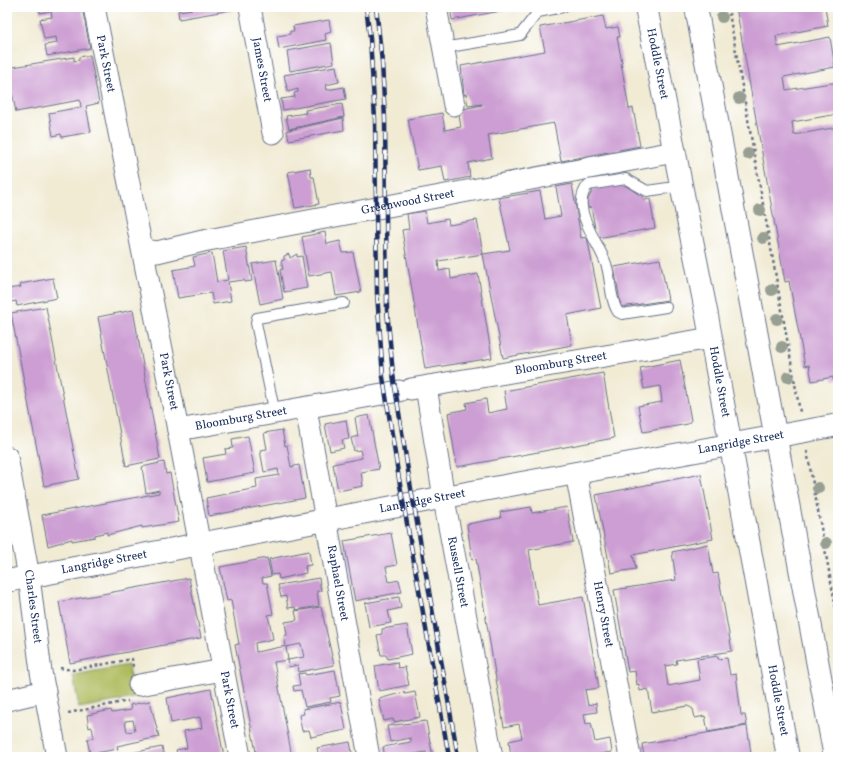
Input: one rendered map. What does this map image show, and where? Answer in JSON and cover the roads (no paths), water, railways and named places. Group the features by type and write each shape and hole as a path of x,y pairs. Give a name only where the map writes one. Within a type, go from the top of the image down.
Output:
{"main road":[{"name":"Hoddle Street","path":"646,7 711,338 788,757"},
{"path":"696,7 835,757"},
{"name":"Langridge Street","path":"7,581 445,497 838,425"}],"street":[{"name":"Park Street","path":"94,7 143,250 240,757"},
{"name":"James Street","path":"250,7 273,133"},
{"path":"436,7 454,105"},
{"name":"Greenwood Street","path":"143,250 164,250 203,240 674,152"},
{"name":"Bloomburg Street","path":"178,430 711,338"},
{"name":"Russell Street","path":"413,389 427,393 446,510 492,757"},
{"name":"Raphael Street","path":"306,409 369,757"},
{"name":"Charles Street","path":"7,457 29,577 43,682 57,757"},
{"name":"Henry Street","path":"576,473 630,757"},
{"path":"135,686 223,670"},
{"path":"7,700 43,682"}],"lane":[{"path":"443,48 520,34 538,12 563,7"},
{"path":"666,307 622,314 618,312 607,266 590,233 582,201 582,192 588,185 626,179 647,191 682,186"},
{"path":"275,414 256,323 257,318 344,304"}],"railway":[{"path":"366,7 370,38 375,119 377,293 383,377 399,479 449,757"},
{"path":"376,7 382,62 385,119 387,310 393,374 409,477 458,757"}]}
